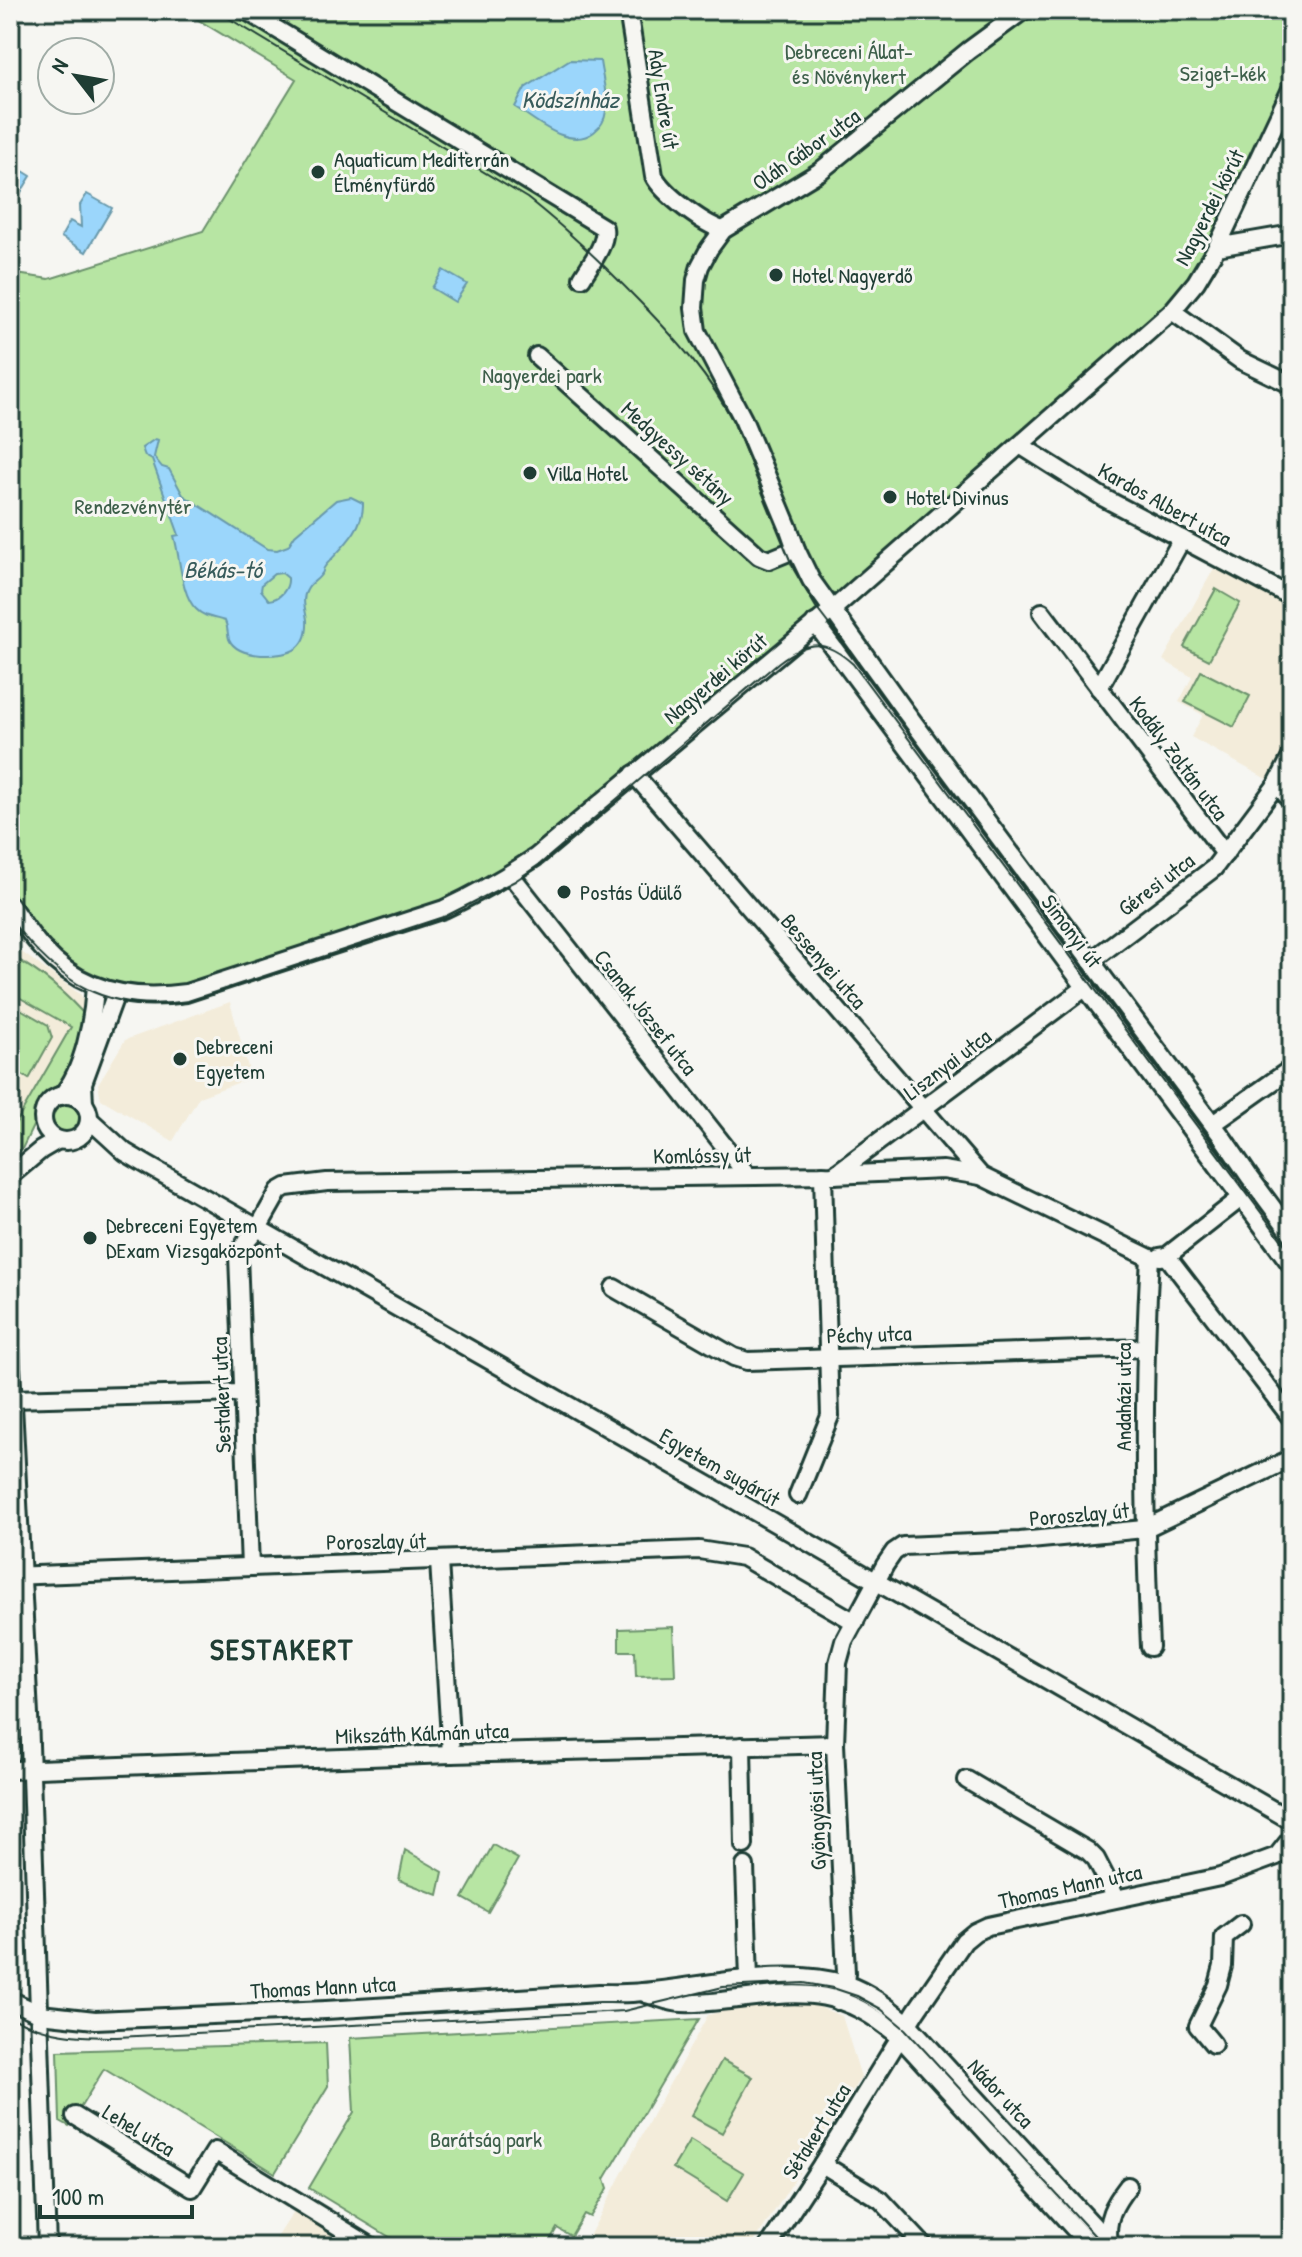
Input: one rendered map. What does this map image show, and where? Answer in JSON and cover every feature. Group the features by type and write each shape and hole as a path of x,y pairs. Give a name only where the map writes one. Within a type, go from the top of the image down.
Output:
{"street":[{"path":"245,10 604,228 605,234 582,278"},
{"name":"Ady Endre út","path":"628,10 654,176 664,192 723,230"},
{"name":"Oláh Gábor utca","path":"723,230 819,172 968,51 1024,10"},
{"name":"Nagyerdei körút","path":"10,905 54,961 78,978 116,993 161,996 186,993 444,909 510,874 536,857 832,610 1172,311 1196,282 1217,247 1292,87"},
{"path":"723,230 709,249 696,280 697,331 743,419 796,549 811,580 832,610"},
{"path":"1217,247 1292,234"},
{"path":"1172,311 1240,360 1292,385"},
{"name":"Medgyessy sétány","path":"537,356 759,556 769,560 796,549"},
{"name":"Kardos Albert utca","path":"1020,445 1104,498 1292,597"},
{"name":"Kodály Zoltán utca","path":"1099,688 1182,539"},
{"name":"Simonyi út","path":"832,610 1292,1234"},
{"name":"Kodály Zoltán utca","path":"1042,612 1225,854"},
{"name":"Simonyi út","path":"815,623 1292,1266"},
{"name":"Géresi utca","path":"1091,961 1214,868 1277,784 1292,755"},
{"name":"Bessenyei utca","path":"634,774 981,1176"},
{"path":"1277,784 1292,802"},
{"name":"Csanak József utca","path":"510,874 748,1176"},
{"path":"16,1170 45,1125 46,1109 73,1080 92,1023 95,987"},
{"name":"Lisznyai utca","path":"828,1175 923,1109 1086,987"},
{"path":"45,1125 58,1140 78,1138 86,1130 83,1083 116,993"},
{"path":"1213,1124 1292,1068"},
{"path":"61,1096 72,1096 87,1112"},
{"name":"Egyetem sugárút","path":"87,1112 125,1152"},
{"name":"Egyetem sugárút","path":"78,1138 125,1152 1292,1821"},
{"path":"16,1170 58,1140"},
{"name":"Komlóssy út","path":"258,1228 279,1191 310,1184 828,1175 943,1170 981,1176 1159,1257 1292,1419"},
{"path":"798,1495 830,1416 828,1175"},
{"path":"1159,1257 1241,1198"},
{"name":"Sestakert utca","path":"250,1567 238,1255 258,1228"},
{"name":"Andaházi utca","path":"1150,1647 1144,1529 1144,1348 1159,1257"},
{"name":"Péchy utca","path":"614,1288 734,1357 747,1361 1144,1348"},
{"path":"10,1347 16,1576 30,1770 47,2247"},
{"path":"11,1398 242,1393"},
{"name":"Poroszlay út","path":"903,1546 1020,1541 1144,1529 1292,1458"},
{"name":"Gyöngyösi utca","path":"838,2001 846,1973 835,1744 838,1663 844,1641 885,1565 894,1552 903,1546"},
{"name":"Poroszlay út","path":"16,1576 699,1550 743,1557 855,1622"},
{"path":"439,1561 451,1754"},
{"name":"Mikszáth Kálmán utca","path":"10,1770 835,1744"},
{"path":"742,1746 744,1845"},
{"path":"967,1780 1088,1851 1096,1859 1116,1898"},
{"name":"Thomas Mann utca","path":"904,2031 964,1941 975,1932 988,1926 1220,1877 1277,1856 1292,1837"},
{"path":"745,1866 749,1979"},
{"path":"1213,2044 1198,2026 1218,1985 1223,1966 1224,1937 1241,1924"},
{"name":"Thomas Mann utca","path":"10,2000 40,2014 95,2020 641,1993 749,1979 804,1978 845,1984"},
{"name":"Nádor utca","path":"845,1984 871,1997 1082,2226 1111,2245"},
{"name":"Thomas Mann utca","path":"641,1993 679,2003 802,1993 838,2001"},
{"name":"Nádor utca","path":"838,2001 904,2031"},
{"name":"Sétakert utca","path":"768,2247 904,2031"},
{"name":"Lehel utca","path":"75,2116 192,2188 215,2151 372,2247"},
{"path":"822,2164 881,2200 925,2247"},
{"path":"1111,2245 1107,2231 1109,2217 1128,2186"},
{"name":"Nádor utca","path":"1082,2226 1091,2247"}],"shaded area":[{"path":"1217,563 1292,603 1292,742 1270,781 1191,737 1203,715 1179,702 1192,677 1163,660"},
{"path":"10,940 16,948 81,995 87,1009 65,1087 45,1101 22,1149 10,1160"},
{"name":"Debreceni Egyetem","path":"230,1002 251,1078 199,1097 173,1141 101,1099 98,1084 125,1040"},
{"path":"795,2002 842,2016 861,2077 751,2247 584,2246 708,2015 746,2006"},
{"path":"10,2035 16,2038 21,2186 10,2201"},
{"path":"294,2211 351,2247 271,2247"}],"green space":[{"name":"Nagyerdei park","path":"182,10 1292,10 1292,87 1232,218 1172,311 536,857 476,894 189,987 142,989 86,983 10,905 10,273 49,279 203,231 296,79"},
{"path":"1216,589 1240,603 1209,660 1184,647"},
{"path":"1201,671 1250,696 1234,727 1185,702"},
{"path":"10,955 52,984 89,1020 65,1087 45,1101 22,1149 10,1160 10,1133 71,1027 10,992"},
{"path":"10,1003 48,1025 52,1038 29,1079 10,1067 10,1056 18,1041 10,1036"},
{"path":"67,1105 77,1109 81,1119 77,1129 67,1133 57,1129 53,1119 57,1109"},
{"path":"673,1627 675,1675 636,1676 635,1651 619,1651 619,1629"},
{"path":"493,1845 518,1859 488,1912 463,1898"},
{"path":"405,1850 443,1872 438,1895 399,1880"},
{"name":"Barátság park","path":"699,2019 605,2179 608,2188 590,2217 584,2214 571,2236 557,2228 546,2247 406,2247 309,2188 354,2112 350,2038"},
{"path":"326,2043 328,2086 275,2173 104,2069 69,2126 60,2121 58,2051"},
{"path":"722,2060 753,2077 722,2133 691,2116"},
{"path":"690,2140 744,2173 727,2201 673,2168"}],"water":[{"name":"Ködszínház","path":"569,60 600,61 606,99 605,114 599,128 584,137 574,138 553,132 515,107 525,88"},
{"path":"10,163 31,176 10,210"},
{"path":"87,194 112,208 86,252 61,237 70,221 81,227 80,205"},
{"path":"443,270 467,284 455,302 432,288"},
{"name":"Békás-tó","path":"158,440 154,457 162,467 169,469 183,495 267,549 277,550 288,546 295,535 336,500 351,497 363,503 356,529 305,594 307,631 294,650 261,655 242,651 231,643 225,621 206,616 191,603 174,536 179,535 152,460 145,456 142,448","holes":["282,573 288,578 285,590 277,598 269,600 261,590 262,584 274,574"]}],"tram line":[{"path":"215,10 527,198 626,288 667,330 725,406 794,570 817,609 853,656"},
{"path":"10,919 46,960 86,988 132,1003 158,1004 188,1001 446,916 515,881 540,864 779,662 808,646 825,647 853,664 1292,1254"},
{"path":"10,2017 62,2034 117,2037 624,2011 723,1987 804,1983 833,1988 881,2009 905,2029 1105,2247"}],"place":[{"name":"Aquaticum Mediterrán Élményfürdő","path":"318,172"},
{"name":"Hotel Nagyerdő","path":"776,275"},
{"name":"Villa Hotel","path":"530,473"},
{"name":"Hotel Divinus","path":"890,497"},
{"name":"Postás Üdülő","path":"564,892"},
{"name":"Debreceni Egyetem","path":"180,1059"},
{"name":"Debreceni Egyetem DExam Vizsgaközpont","path":"90,1238"}],"district":[{"name":"SESTAKERT","path":"282,1650"}],"park label":[{"name":"Debreceni Állat- és Növénykert","path":"849,64"},
{"name":"Sziget-kék","path":"1223,73"},
{"name":"Rendezvénytér","path":"133,506"}]}
